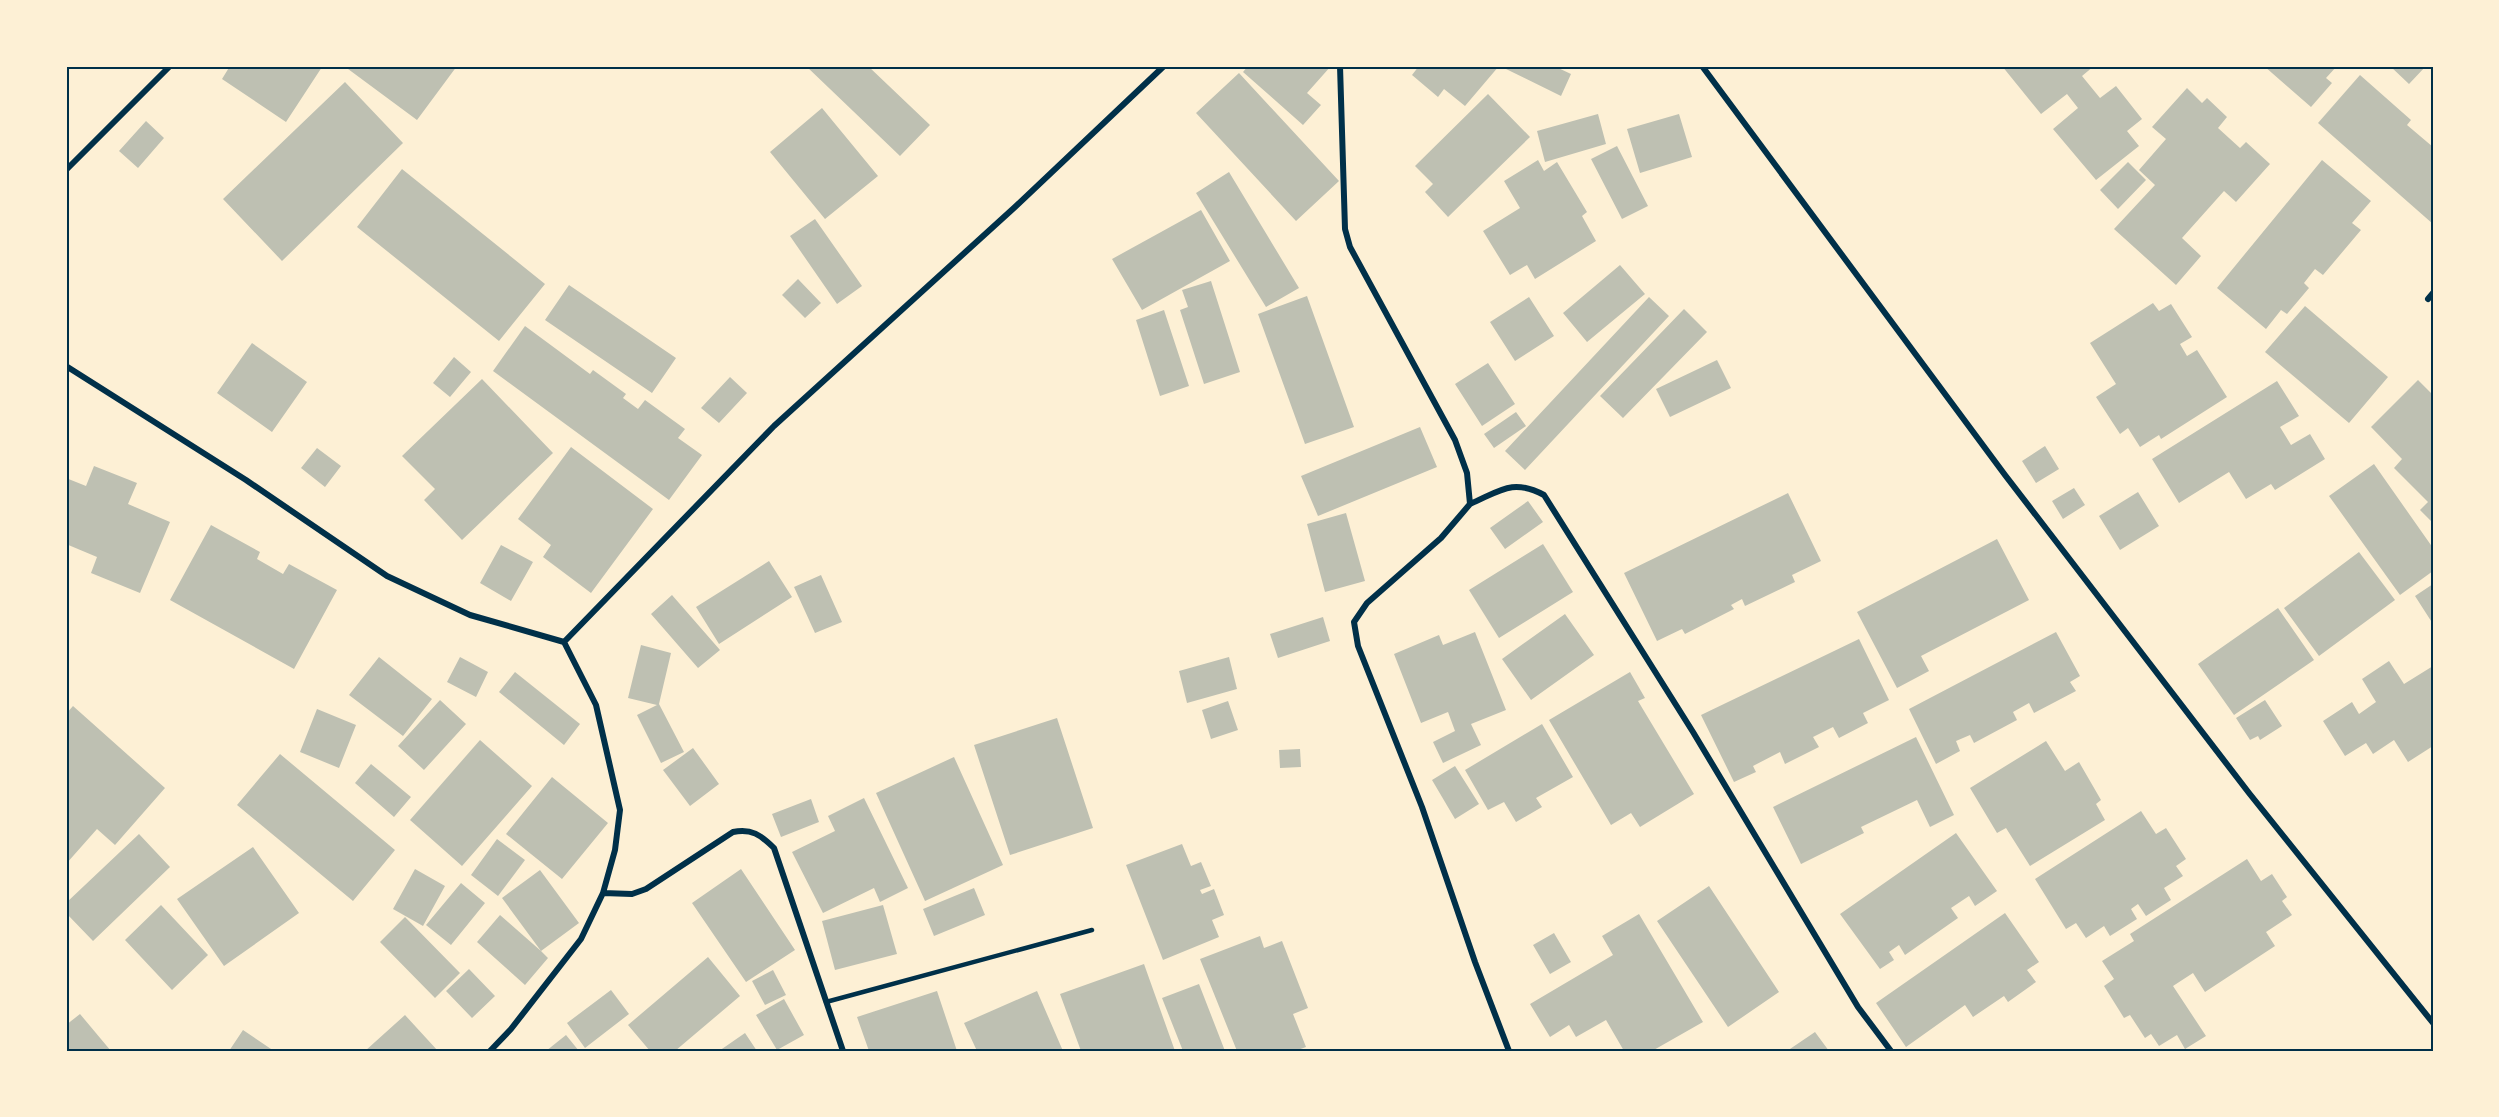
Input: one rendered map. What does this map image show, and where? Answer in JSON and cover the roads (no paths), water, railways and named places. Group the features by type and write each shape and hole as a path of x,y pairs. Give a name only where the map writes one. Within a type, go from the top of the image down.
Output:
{"street":[{"path":"66,170 170,66"},
{"path":"564,642 774,426 1015,207 1164,66"},
{"path":"1340,66 1346,229 1350,247 1455,440 1467,473 1470,504"},
{"path":"1702,66 2005,475 2249,794 2433,1023"},
{"path":"2428,299 2433,293"},
{"path":"66,366 246,480 387,576 470,615 564,642 596,705 620,810 615,850 603,893 581,939 511,1029 490,1051"},
{"path":"1509,1051 1475,962 1422,807 1358,646 1354,622 1367,603 1441,538 1470,504 1515,485 1529,487 1544,495 1686,722 1858,1007 1891,1051"},
{"path":"603,893 632,894 646,889 733,832 742,830 755,833 774,848 843,1051"}],"lane":[{"path":"826,1002 1092,930"}]}
